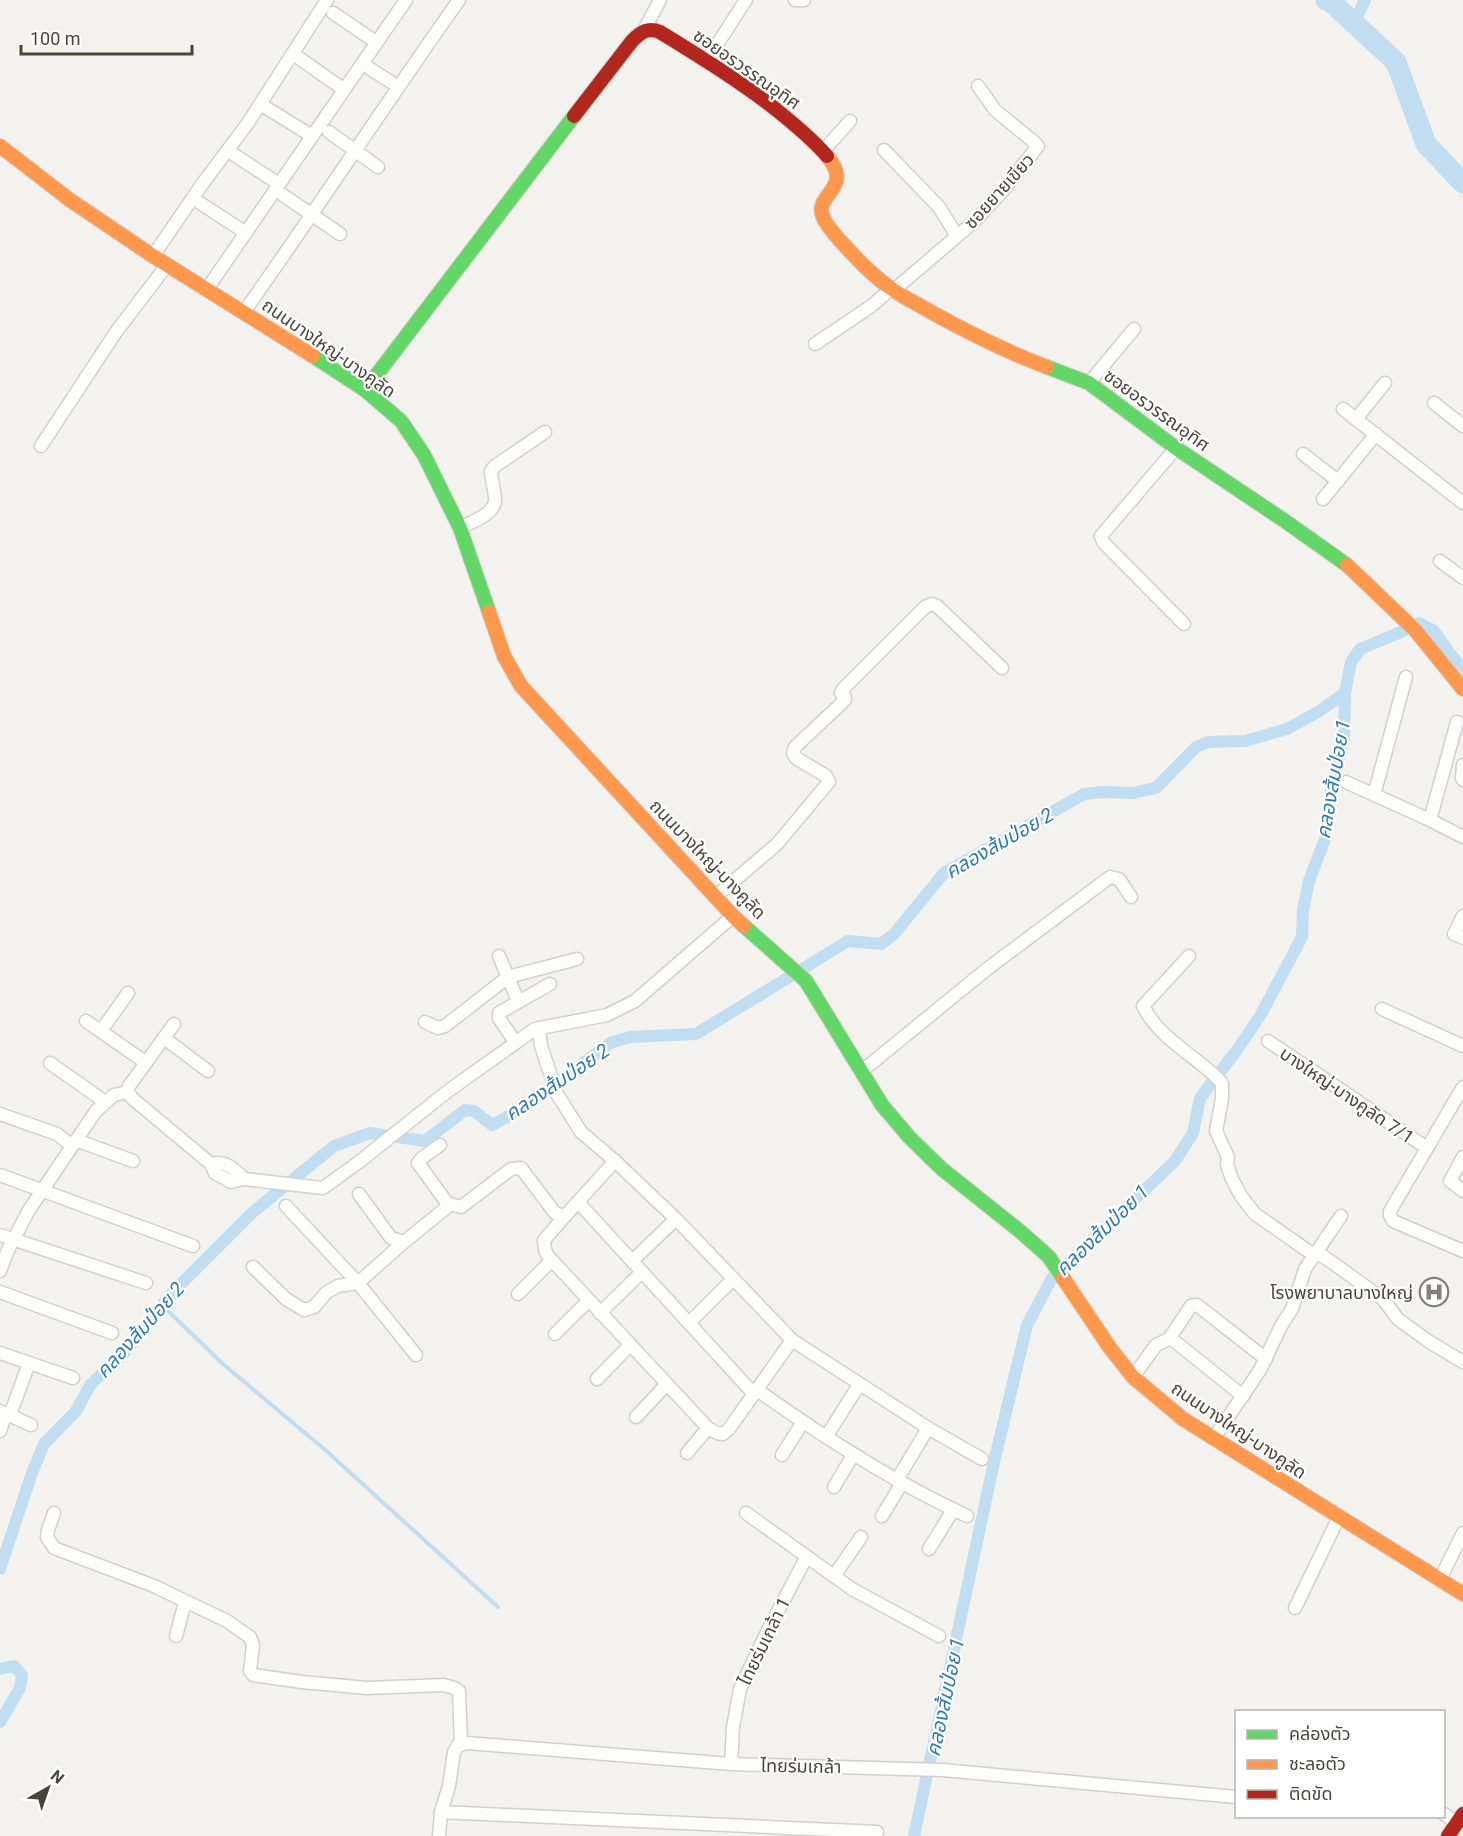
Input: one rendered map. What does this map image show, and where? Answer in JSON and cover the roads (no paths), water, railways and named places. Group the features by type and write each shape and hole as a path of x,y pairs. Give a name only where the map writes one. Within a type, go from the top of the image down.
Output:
{"street":[{"path":"153,256 248,123 327,0"},
{"path":"207,289 246,233 281,190 312,136 406,0"},
{"path":"244,312 312,216 397,86 459,0"},
{"path":"365,390 610,69 644,30 660,0"},
{"path":"707,60 746,0"},
{"path":"795,0 804,0"},
{"path":"333,13 376,42"},
{"name":"ซอยอรวรรณอุทิศ","path":"644,30 660,32 707,60 763,98 823,151 835,165 838,175 837,181 822,205 823,219 862,264 892,289 969,333 1041,365 1089,383 1176,448 1341,560 1415,630 1463,688"},
{"path":"299,58 343,89"},
{"path":"369,68 397,86"},
{"name":"ซอยยายเขียว","path":"815,344 870,308 976,220 1038,146 995,110 978,86"},
{"path":"266,107 312,136"},
{"path":"823,151 850,121"},
{"path":"329,132 378,167"},
{"name":"ถนนบางใหญ่-บางคูลัด","path":"0,146 70,200 153,256 365,390 401,422 424,454 460,528 504,656 522,686 733,916 806,981 882,1105 910,1138 942,1169 1049,1257 1110,1348 1133,1377 1183,1419 1463,1594"},
{"path":"884,150 939,207 957,236"},
{"path":"233,154 312,216 340,234"},
{"path":"200,203 246,233"},
{"path":"41,446 116,332 167,265"},
{"path":"1089,383 1134,329"},
{"path":"1356,419 1385,383"},
{"path":"1434,403 1463,426"},
{"path":"1343,409 1463,503"},
{"path":"460,528 491,511 495,505 491,471 495,466 545,432"},
{"path":"1323,499 1376,434"},
{"path":"1176,448 1101,536 1103,542 1184,624"},
{"path":"1303,454 1338,481"},
{"path":"1440,561 1463,578"},
{"path":"716,897 777,844 829,782 826,776 796,758 793,753 795,747 845,700 841,693 843,688 925,607 932,604 937,606 1002,668"},
{"path":"1374,795 1406,677"},
{"path":"1430,820 1456,722"},
{"path":"1463,765 1463,780"},
{"path":"1346,782 1463,837"},
{"path":"862,1071 987,969 1110,877 1119,879 1131,897"},
{"path":"127,1092 211,1164 214,1173 231,1182 244,1179 323,1188 535,1029 607,1015 635,1001 733,916"},
{"path":"1463,916 1454,933 1463,938"},
{"path":"499,956 518,1001"},
{"path":"1189,956 1143,1006 1170,1040 1222,1083 1222,1099 1216,1131 1228,1157 1227,1165 1232,1179 1241,1196 1255,1214 1315,1255 1323,1256 1380,1297 1398,1319 1463,1362"},
{"path":"425,1022 438,1028 445,1026 508,977 577,959"},
{"path":"515,1042 499,1018 499,1013 549,984"},
{"path":"101,1031 128,993"},
{"path":"1382,1009 1463,1046"},
{"path":"86,1021 145,1062"},
{"path":"127,1092 145,1062 174,1024"},
{"path":"539,1029 541,1046 557,1094 581,1132 615,1161 676,1220 792,1341 928,1428 982,1459"},
{"path":"164,1038 208,1071"},
{"name":"บางใหญ่-บางคูลัด 7/1","path":"1268,1041 1427,1148"},
{"path":"50,1063 105,1102"},
{"path":"1463,1087 1390,1211 1394,1221 1463,1251"},
{"path":"0,1271 13,1239 42,1190 96,1111 114,1095 127,1092"},
{"path":"0,1114 57,1134 74,1143 133,1161"},
{"path":"440,1145 418,1163 447,1203 461,1207 511,1169 521,1168 555,1213 565,1216"},
{"path":"1463,1157 1449,1181 1463,1191"},
{"path":"615,1161 544,1240 545,1250 600,1313 658,1372 708,1428 723,1434 729,1429 792,1341"},
{"path":"0,1175 193,1246"},
{"path":"359,1194 392,1238 404,1242"},
{"path":"578,1202 755,1391 854,1455 967,1516"},
{"path":"253,1267 286,1299 304,1310 314,1307 327,1292 338,1286 358,1283 451,1204"},
{"path":"286,1206 358,1283 416,1354"},
{"path":"1214,1438 1266,1359 1281,1326 1292,1309 1305,1269 1341,1216"},
{"path":"632,1261 676,1220"},
{"path":"0,1234 146,1283"},
{"path":"518,1293 552,1260"},
{"path":"600,1313 642,1272"},
{"path":"689,1323 733,1279"},
{"path":"0,1292 112,1333"},
{"path":"555,1334 589,1300"},
{"path":"1133,1377 1156,1345 1168,1339 1191,1306 1197,1305 1266,1359"},
{"path":"1168,1339 1173,1340 1243,1396"},
{"path":"597,1379 630,1345"},
{"path":"0,1353 73,1378"},
{"path":"0,1431 5,1413 29,1363"},
{"path":"636,1417 667,1384"},
{"path":"826,1437 859,1385"},
{"path":"5,1413 31,1425"},
{"path":"782,1455 803,1422"},
{"path":"687,1453 708,1428"},
{"path":"882,1516 928,1428"},
{"path":"834,1487 854,1455"},
{"path":"929,1549 953,1510"},
{"path":"54,1513 47,1537 54,1548 154,1586 227,1621 250,1637 253,1645 250,1671 253,1675 367,1688 444,1685 459,1691 461,1745 458,1745 454,1752 441,1812 439,1836"},
{"path":"746,1513 852,1589 939,1636"},
{"path":"1294,1608 1339,1517"},
{"path":"1440,1579 1463,1533"},
{"path":"834,1576 861,1537"},
{"name":"ไทยร่มเกล้า 1","path":"731,1764 733,1727 740,1689 806,1558"},
{"path":"176,1636 185,1602"},
{"name":"ไทยร่มเกล้า","path":"461,1745 467,1743 731,1764 943,1770 1235,1797"},
{"path":"441,1812 877,1832"},
{"path":"1445,1815 1460,1819 1448,1836"}],"waterway":[{"path":"1326,0 1330,1 1396,62 1426,144 1463,183"},
{"path":"1354,23 1365,0"},
{"name":"คลองส้มป่อย 1","path":"914,1836 994,1462 1027,1325 1052,1278 1175,1161 1193,1133 1200,1098 1260,1016 1302,937 1303,910 1309,881 1325,839 1331,788 1344,739 1345,693 1351,662 1360,649 1419,623 1433,630 1463,671"},
{"name":"คลองส้มป่อย 2","path":"0,1569 44,1444 76,1411 91,1384 124,1353 171,1294 253,1212 334,1146 370,1133 425,1141 465,1110 474,1111 492,1125 518,1111 610,1043 630,1037 696,1034 848,941 881,944 894,934 944,873 1084,794 1133,793 1156,788 1196,747 1208,742 1245,741 1287,729 1318,712 1345,693"},
{"path":"162,1305 223,1364 323,1448 498,1607"},
{"name":"คลองส้มป่อย 2","path":"0,1669 14,1666 22,1675 20,1688 0,1722"}],"place":[{"name":"โรงพยาบาลบางใหญ่","path":"1434,1292"}]}
